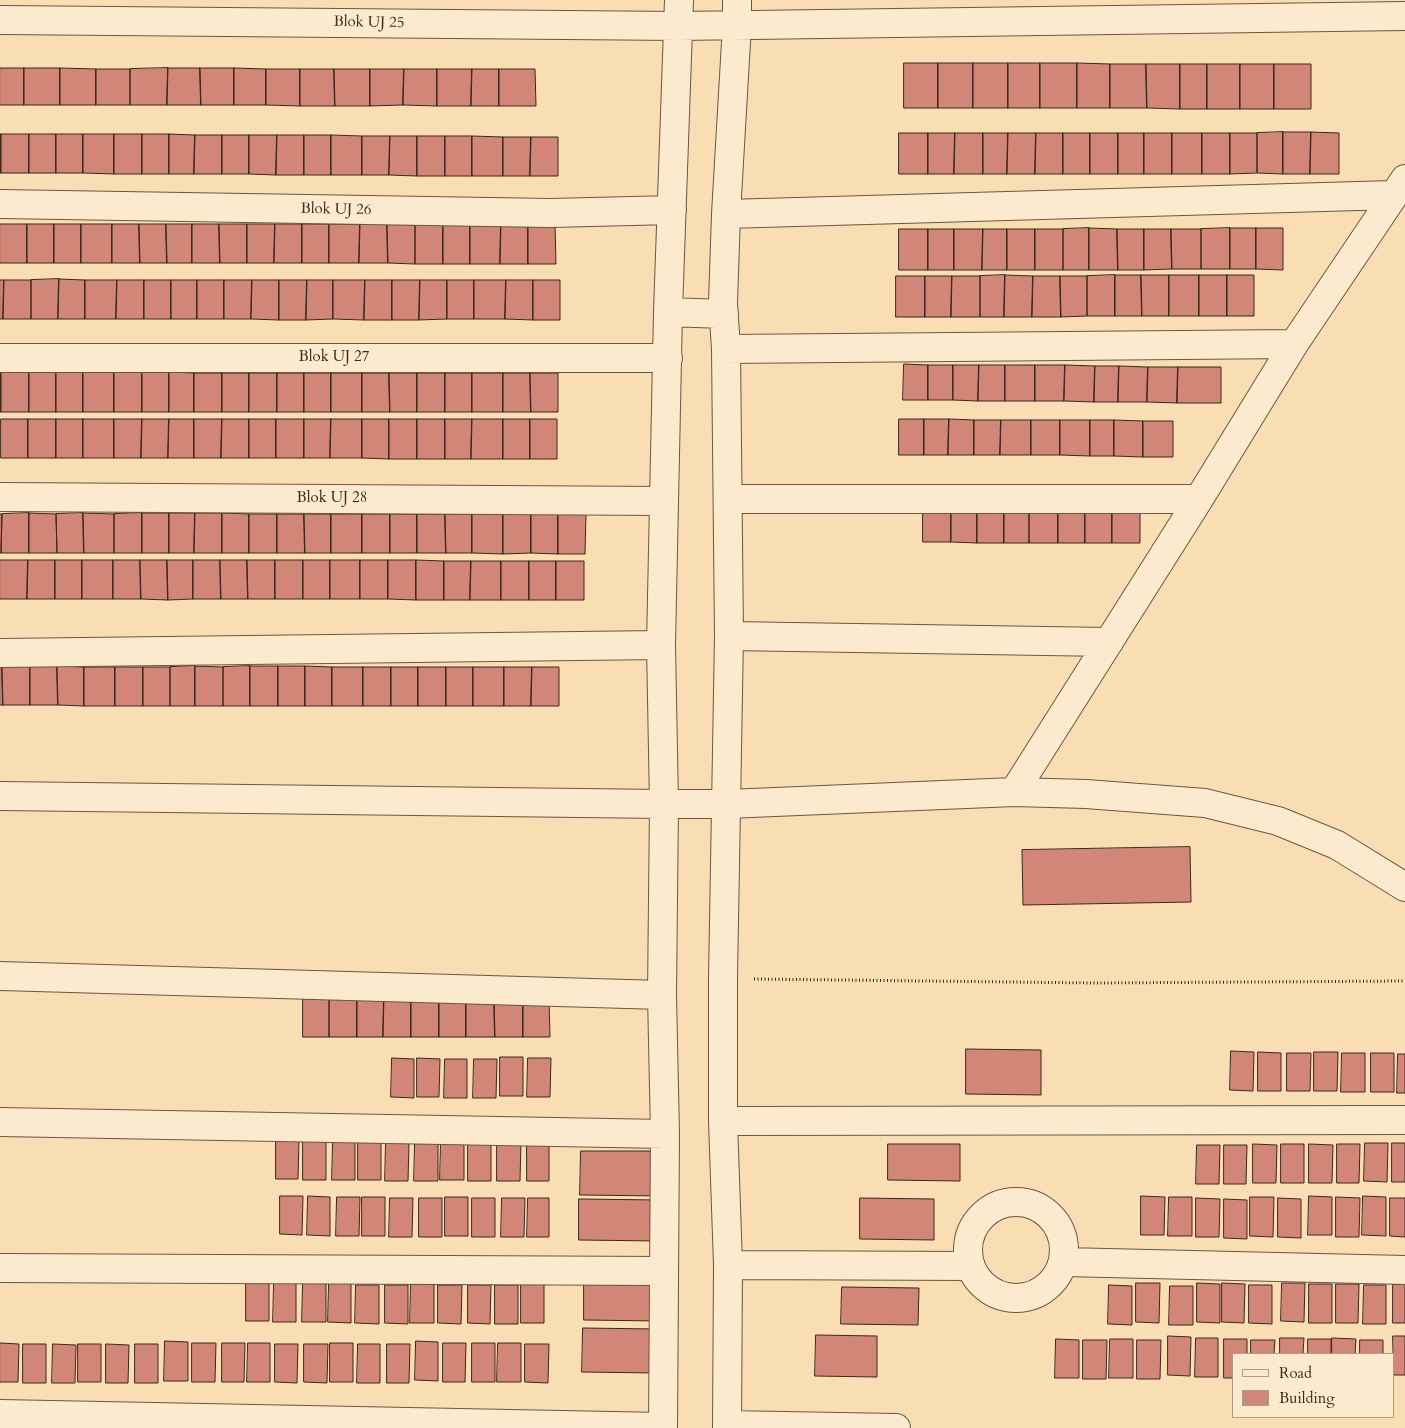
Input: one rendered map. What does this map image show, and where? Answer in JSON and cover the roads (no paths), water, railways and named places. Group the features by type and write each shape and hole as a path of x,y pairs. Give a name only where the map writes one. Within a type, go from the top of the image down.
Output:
{"street":[{"name":"Blok UJ 25","path":"0,20 737,12 1405,16"},
{"path":"737,12 726,214 724,314 729,636 723,978 723,1121 728,1265 727,1427 896,1428"},
{"path":"0,1414 663,1427 665,1134 662,995 664,804 660,645 668,312 679,13"},
{"path":"726,214 1399,187"},
{"path":"1014,792 1199,499 1294,344 1399,187"},
{"name":"Blok UJ 26","path":"0,204 552,213 672,210"},
{"path":"668,312 724,314"},
{"path":"726,349 1294,344"},
{"name":"Blok UJ 27","path":"0,358 668,358"},
{"name":"Blok UJ 28","path":"0,497 664,501"},
{"path":"728,499 1199,499"},
{"path":"729,636 1109,642"},
{"path":"0,653 660,645"},
{"path":"0,796 727,804 1014,792 1086,794 1205,803 1278,821 1337,845 1405,887"},
{"path":"0,976 662,995"},
{"path":"723,1121 1405,1120"},
{"path":"0,1122 665,1134"},
{"path":"1027,1202 1050,1214 1063,1236 1064,1262 1052,1284 1031,1297 1006,1298 984,1287 970,1266 968,1241 979,1218 1001,1204 1027,1202"},
{"path":"1064,1262 1405,1270"},
{"path":"728,1265 970,1266"},
{"path":"0,1268 664,1271"}]}
